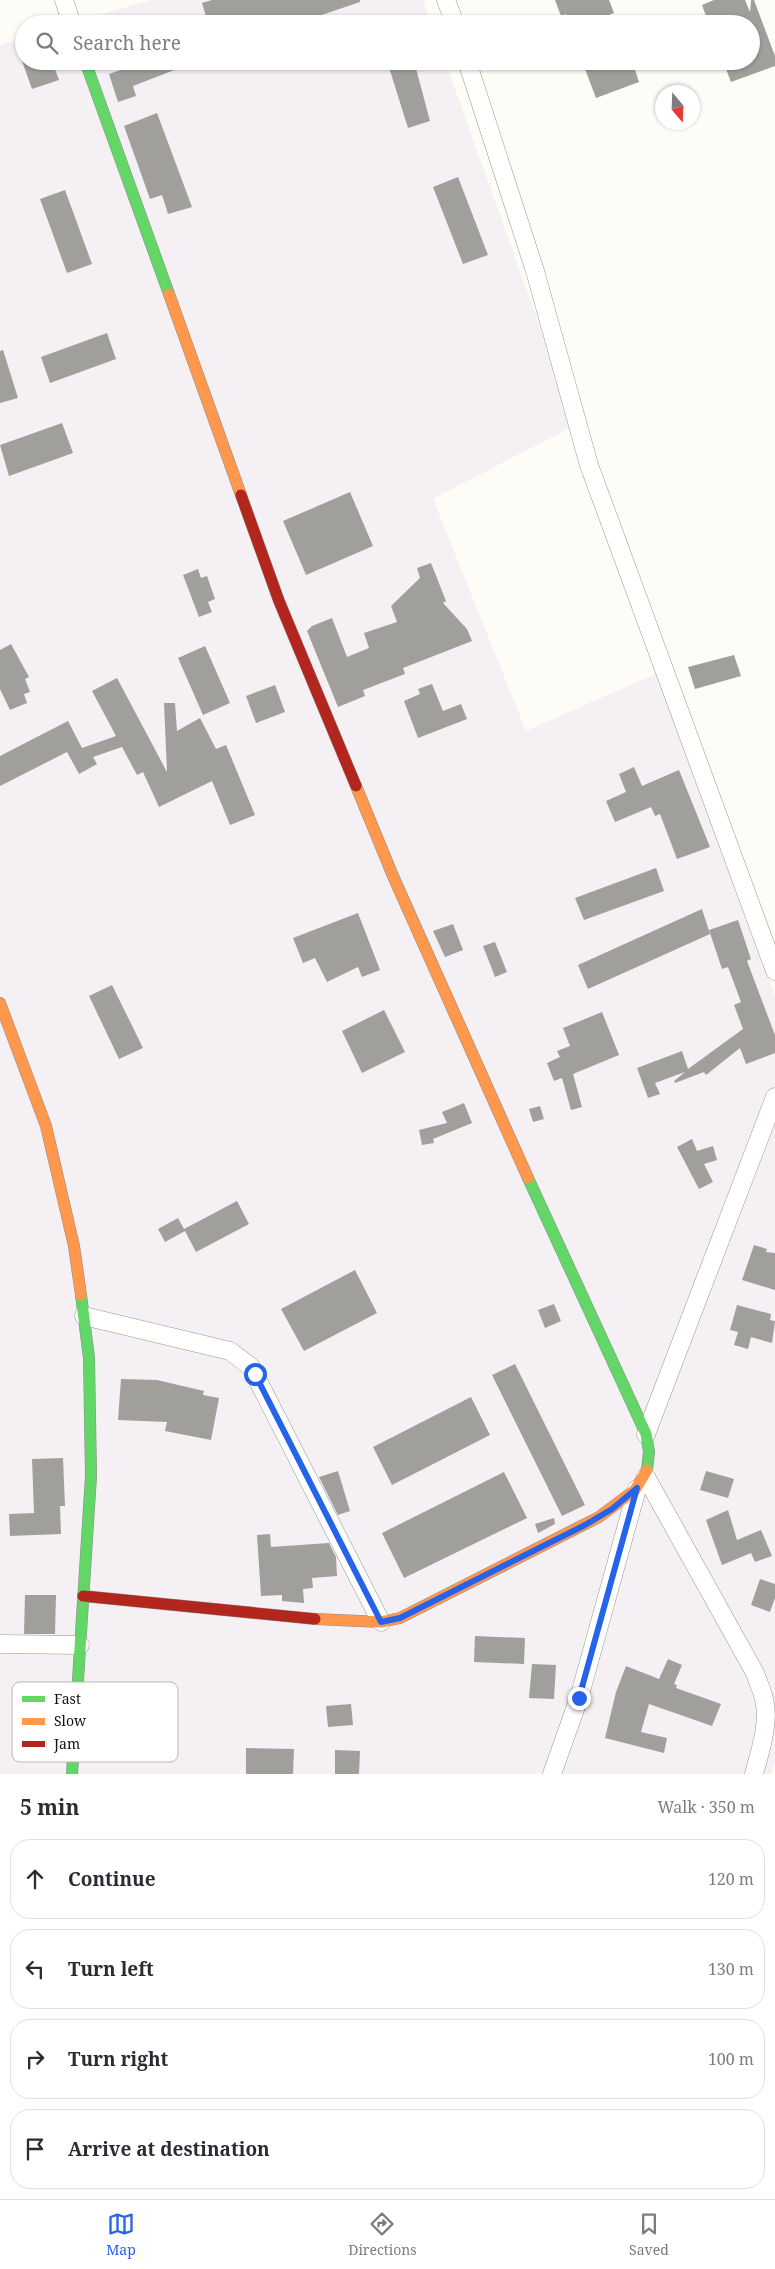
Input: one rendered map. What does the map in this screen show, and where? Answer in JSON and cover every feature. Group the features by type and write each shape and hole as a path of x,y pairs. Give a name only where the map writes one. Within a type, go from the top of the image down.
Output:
{"street":[{"path":"64,0 69,15"},
{"path":"446,0 452,15"},
{"path":"88,70 279,601 393,876 482,1078 646,1434 651,1452 579,1698 552,1774"},
{"path":"470,70 535,271 589,465 775,971"},
{"path":"0,1003 46,1126 74,1246 89,1358 91,1476 78,1682"},
{"path":"646,1434 775,1097"},
{"path":"84,1316 230,1351 250,1367 381,1622"},
{"path":"83,1596 336,1621 381,1622 400,1618 585,1525 612,1509 642,1483"},
{"path":"642,1483 755,1673 764,1700 765,1718 754,1774"},
{"path":"0,1644 80,1644"}],"shaded area":[{"path":"151,0 423,0 428,15 98,15"},
{"path":"15,40 15,70 448,70 575,425 433,499 526,731 662,671 775,996 775,1762 771,1774 0,1774 0,45"}],"building":[{"path":"212,0 360,0 360,2 322,15 205,15 202,3"},
{"path":"555,0 609,0 614,13 609,15 561,15"},
{"path":"714,0 745,0 750,12 751,0 754,0 760,15 706,15 702,5"},
{"path":"760,16 775,56 775,66 731,82 726,70 760,70"},
{"path":"25,70 55,70 59,80 32,89"},
{"path":"121,70 174,70 133,86 136,96 118,102 109,74"},
{"path":"390,70 416,70 430,121 408,128"},
{"path":"585,70 635,70 639,82 596,98"},
{"path":"157,113 192,207 168,214 162,195 150,199 124,126"},
{"path":"458,177 488,255 463,264 433,187"},
{"path":"65,190 92,264 67,273 40,199"},
{"path":"107,333 116,359 50,383 41,357"},
{"path":"3,350 18,398 0,403 0,351"},
{"path":"62,423 73,453 9,476 0,445"},
{"path":"350,492 373,546 306,575 283,521"},
{"path":"431,563 446,601 443,603 467,629 472,641 403,668 405,674 363,690 365,696 338,707 307,631 312,626 332,618 347,657 369,648 364,633 397,622 391,606 420,578 417,568"},
{"path":"198,569 201,578 207,576 215,599 208,602 212,612 199,617 183,575"},
{"path":"11,644 29,677 25,679 30,692 24,694 27,703 10,710 0,689 0,650"},
{"path":"205,646 230,703 203,715 178,658"},
{"path":"734,655 741,676 695,689 688,667"},
{"path":"117,678 167,772 164,703 175,703 177,731 200,718 216,749 226,745 255,815 230,825 212,781 159,807 143,772 137,775 122,747 93,757 97,764 79,774 67,752 0,786 0,756 68,721 82,748 116,736 92,691"},
{"path":"432,684 443,711 461,704 467,719 418,738 404,701 420,694 418,689"},
{"path":"275,685 285,712 256,723 246,696"},
{"path":"634,767 642,786 679,770 710,847 677,859 660,814 655,816 651,807 615,822 606,801 626,792 619,774"},
{"path":"656,868 664,891 584,920 575,898"},
{"path":"702,909 710,934 588,989 578,965"},
{"path":"358,913 380,970 362,977 358,967 327,982 315,958 303,963 293,938"},
{"path":"738,920 751,959 747,961 775,1035 775,1053 746,1064 740,1048 706,1075 704,1072 675,1083 674,1081 685,1072 655,1083 660,1094 648,1098 637,1068 682,1051 688,1069 743,1029 734,1005 741,1002 728,967 722,969 709,930"},
{"path":"453,924 463,950 445,957 433,931"},
{"path":"495,942 507,972 495,977 483,946"},
{"path":"112,985 143,1048 119,1059 89,996"},
{"path":"384,1010 405,1052 362,1073 342,1031"},
{"path":"602,1012 619,1055 573,1074 582,1107 571,1110 562,1078 554,1081 547,1063 560,1057 557,1051 570,1046 563,1028"},
{"path":"464,1103 472,1123 433,1139 434,1143 422,1145 419,1130 447,1123 442,1112"},
{"path":"540,1106 544,1119 533,1122 529,1109"},
{"path":"692,1139 697,1151 713,1146 717,1160 704,1164 713,1182 699,1189 677,1147"},
{"path":"237,1201 249,1224 196,1252 185,1231 165,1242 158,1229 178,1218 184,1229"},
{"path":"754,1245 767,1249 766,1252 775,1253 775,1290 742,1280"},
{"path":"355,1270 377,1313 304,1351 281,1309"},
{"path":"554,1304 561,1321 545,1328 538,1310"},
{"path":"737,1305 771,1314 770,1320 775,1321 772,1343 751,1337 748,1349 734,1345 738,1332 730,1330"},
{"path":"515,1364 585,1505 562,1516 492,1375"},
{"path":"121,1379 157,1380 204,1391 203,1395 219,1398 211,1440 165,1431 167,1422 118,1420"},
{"path":"471,1397 490,1435 392,1485 373,1447"},
{"path":"63,1458 65,1506 60,1506 61,1534 10,1536 9,1514 34,1513 32,1459"},
{"path":"338,1471 350,1511 338,1515 319,1477"},
{"path":"706,1471 734,1479 728,1498 700,1490"},
{"path":"504,1472 527,1518 404,1578 382,1533"},
{"path":"728,1510 737,1540 761,1530 772,1556 755,1562 751,1553 722,1565 706,1520"},
{"path":"554,1518 555,1524 538,1533 535,1524"},
{"path":"270,1534 271,1547 329,1543 336,1557 337,1576 312,1578 313,1588 303,1589 304,1603 282,1601 282,1595 261,1596 257,1535"},
{"path":"760,1579 775,1584 775,1598 770,1612 751,1605"},
{"path":"25,1595 56,1595 55,1634 24,1634"},
{"path":"475,1636 525,1638 524,1664 474,1662"},
{"path":"668,1659 682,1665 674,1684 677,1685 676,1688 721,1704 712,1726 649,1704 641,1732 667,1738 664,1753 605,1738 616,1692 626,1666 659,1679"},
{"path":"532,1664 556,1665 554,1699 529,1698"},
{"path":"351,1704 353,1725 328,1727 326,1706"},
{"path":"246,1748 294,1749 293,1774 246,1774"},
{"path":"335,1750 360,1751 359,1774 335,1774"}],"traffic: fast":[{"path":"88,70 169,294"},
{"path":"528,1178 646,1434 649,1452 647,1470"},
{"path":"78,1682 91,1476 89,1358 81,1295"},
{"path":"72,1774 73,1762"}],"traffic: slow":[{"path":"169,294 241,495"},
{"path":"356,786 393,876 528,1178"},
{"path":"0,1003 46,1126 74,1246 81,1295"},
{"path":"315,1619 381,1622 400,1618 599,1517 635,1490 647,1470"}],"traffic: jam":[{"path":"241,495 279,601 356,786"},
{"path":"83,1596 315,1619"}],"route":[{"path":"255,1374 381,1622 400,1618 585,1525 612,1509 637,1488 579,1698"}]}
